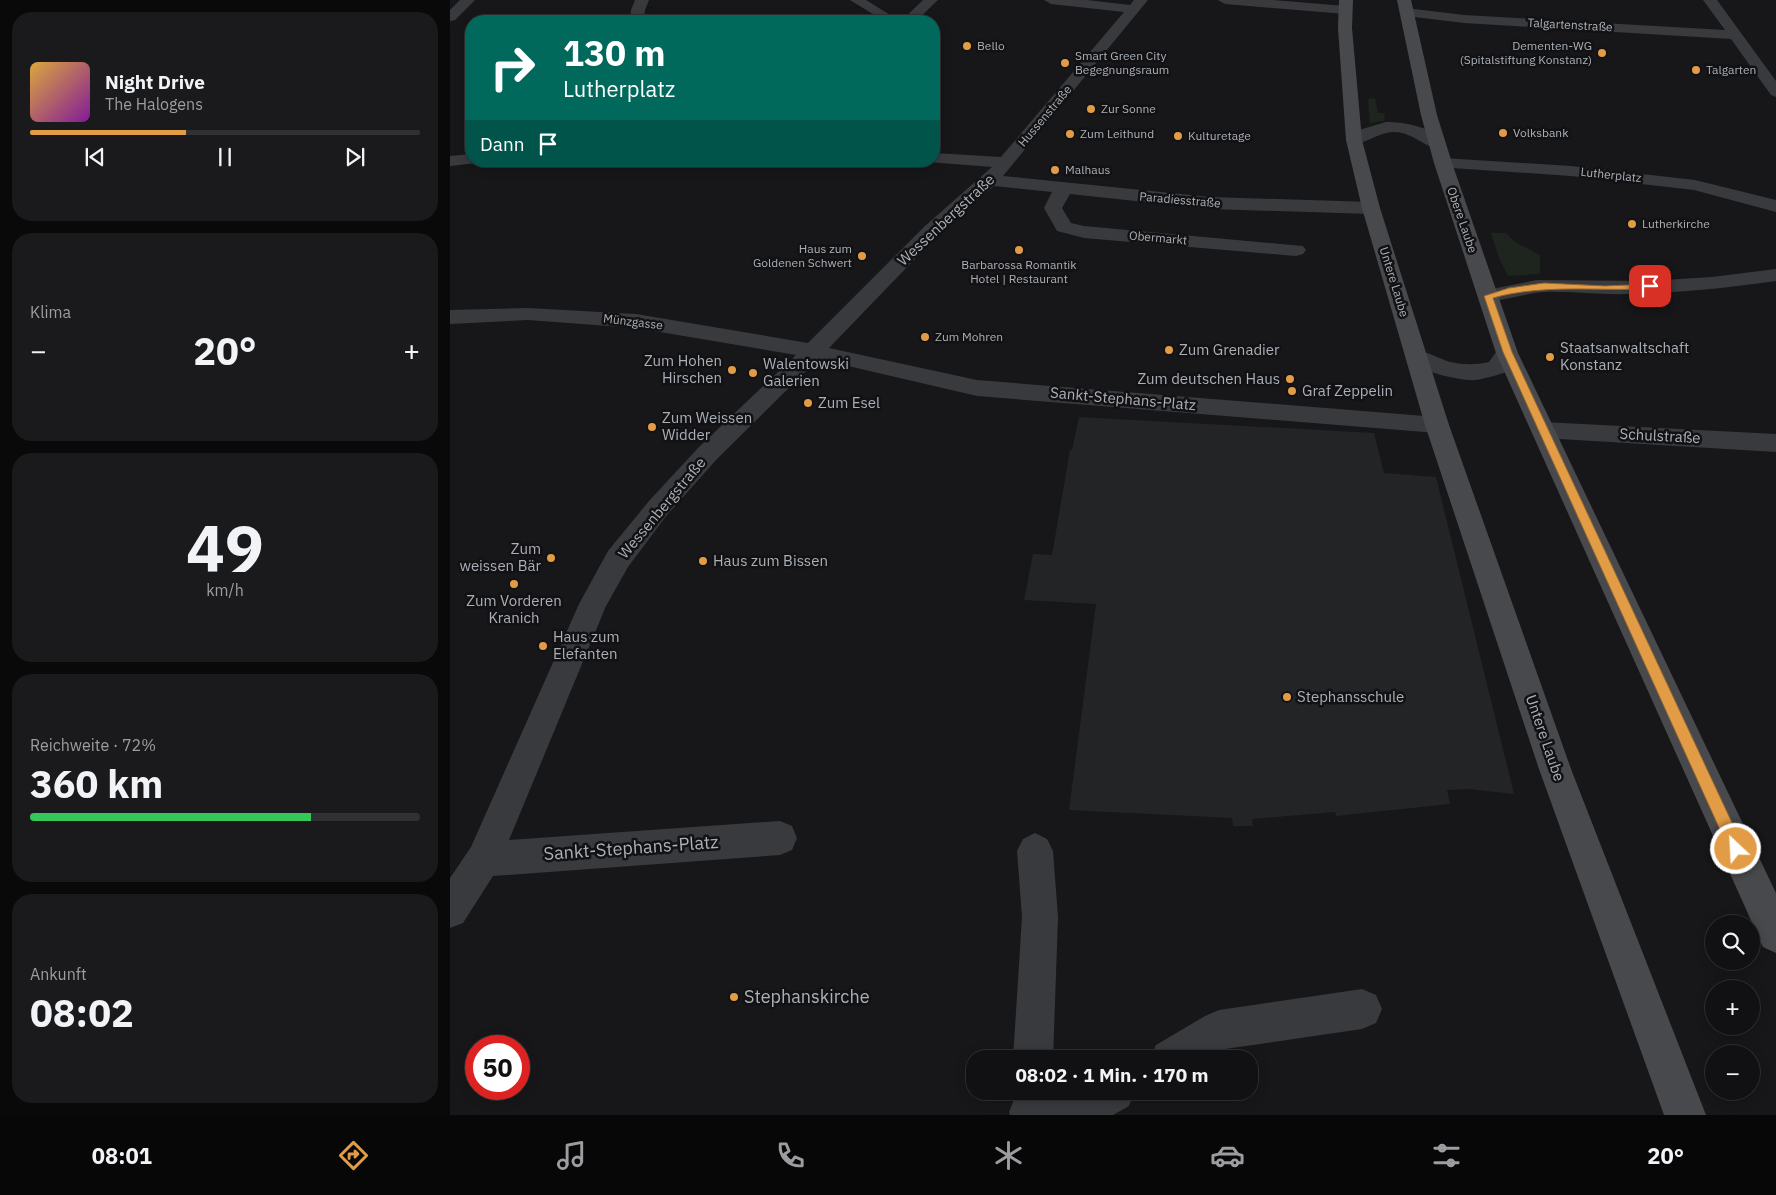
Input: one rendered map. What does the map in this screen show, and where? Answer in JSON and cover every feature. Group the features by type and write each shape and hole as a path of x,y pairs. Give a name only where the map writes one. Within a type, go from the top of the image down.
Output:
{"main road":[{"path":"1346,5 1345,28 1354,140 1371,208"},
{"name":"Obere Laube","path":"1405,6 1413,48 1443,163 1488,296"},
{"name":"Untere Laube","path":"1371,208 1437,425 1555,769 1685,1115"},
{"path":"1488,296 1507,352 1776,934"}],"street":[{"path":"450,17 468,0"},
{"path":"638,15 642,0"},
{"path":"857,0 883,15"},
{"path":"915,15 931,0"},
{"path":"1051,0 1137,4"},
{"path":"1225,0 1346,5"},
{"path":"1710,0 1734,35 1770,75 1776,92"},
{"name":"Hussenstraße","path":"1006,163 1137,4"},
{"name":"Talgartenstraße","path":"1405,6 1464,19 1734,35"},
{"path":"1354,140 1372,129 1391,126 1425,134 1438,144"},
{"path":"940,158 1006,163"},
{"path":"450,161 465,160"},
{"name":"Wessenbergstraße","path":"450,910 483,859 593,604 618,559 658,508 707,454 813,351 932,230 990,180 1006,163"},
{"name":"Lutherplatz","path":"1443,163 1572,171 1695,185 1776,206"},
{"name":"Paradiesstraße","path":"990,180 1210,203 1371,208"},
{"name":"Obermarkt","path":"1063,189 1053,208 1064,227 1084,232 1296,250"},
{"path":"1488,296 1509,290 1544,286 1605,288 1650,286 1731,282 1776,275"},
{"name":"Münzgasse","path":"450,317 528,314 636,321 813,351"},
{"name":"Sankt-Stephans-Platz","path":"813,351 977,388 1437,425"},
{"path":"1417,358 1444,368 1470,373 1496,368 1507,352"},
{"name":"Schulstraße","path":"1543,430 1776,443"},
{"name":"Sankt-Stephans-Platz","path":"483,859 780,838"},
{"path":"1033,1050 1040,917 1035,851"},
{"path":"1185,1050 1219,1030 1362,1009"},
{"path":"1030,1106 1091,1105 1099,1100"}],"shaded area":[{"path":"1375,98 1378,113 1385,113 1384,121 1370,123 1368,99"},
{"path":"1491,233 1506,233 1515,242 1540,255 1540,274 1508,276 1499,258"},
{"name":"Stephansschule","path":"1079,417 1374,433 1384,473 1436,477 1514,794 1468,789 1447,790 1450,804 1336,816 1335,812 1252,819 1253,826 1233,826 1232,818 1069,810 1096,604 1024,600 1033,554 1052,555 1070,450 1072,450"}],"place":[{"name":"Bello","path":"967,46"},
{"name":"Dementen-WG (Spitalstiftung Konstanz)","path":"1602,53"},
{"name":"Smart Green City Begegnungsraum","path":"1065,63"},
{"name":"Talgarten","path":"1696,70"},
{"name":"Zur Sonne","path":"1091,109"},
{"name":"Volksbank","path":"1503,133"},
{"name":"Zum Leithund","path":"1070,134"},
{"name":"Kulturetage","path":"1178,136"},
{"name":"Malhaus","path":"1055,170"},
{"name":"Lutherkirche","path":"1632,224"},
{"name":"Barbarossa Romantik Hotel | Restaurant","path":"1019,250"},
{"name":"Haus zum Goldenen Schwert","path":"862,256"},
{"name":"Zum Mohren","path":"925,337"},
{"name":"Zum Grenadier","path":"1169,350"},
{"name":"Staatsanwaltschaft Konstanz","path":"1550,357"},
{"name":"Zum Hohen Hirschen","path":"732,370"},
{"name":"Walentowski Galerien","path":"753,373"},
{"name":"Zum deutschen Haus","path":"1290,379"},
{"name":"Graf Zeppelin","path":"1292,391"},
{"name":"Zum Esel","path":"808,403"},
{"name":"Zum Weissen Widder","path":"652,427"},
{"name":"Zum weissen Bär","path":"551,558"},
{"name":"Haus zum Bissen","path":"703,561"},
{"name":"Zum Vorderen Kranich","path":"514,584"},
{"name":"Haus zum Elefanten","path":"543,646"},
{"name":"Stephansschule","path":"1287,697"},
{"name":"Stephanskirche","path":"734,997"}],"route":[{"path":"1650,286 1605,288 1544,286 1509,290 1488,296 1507,352 1736,849"}]}
